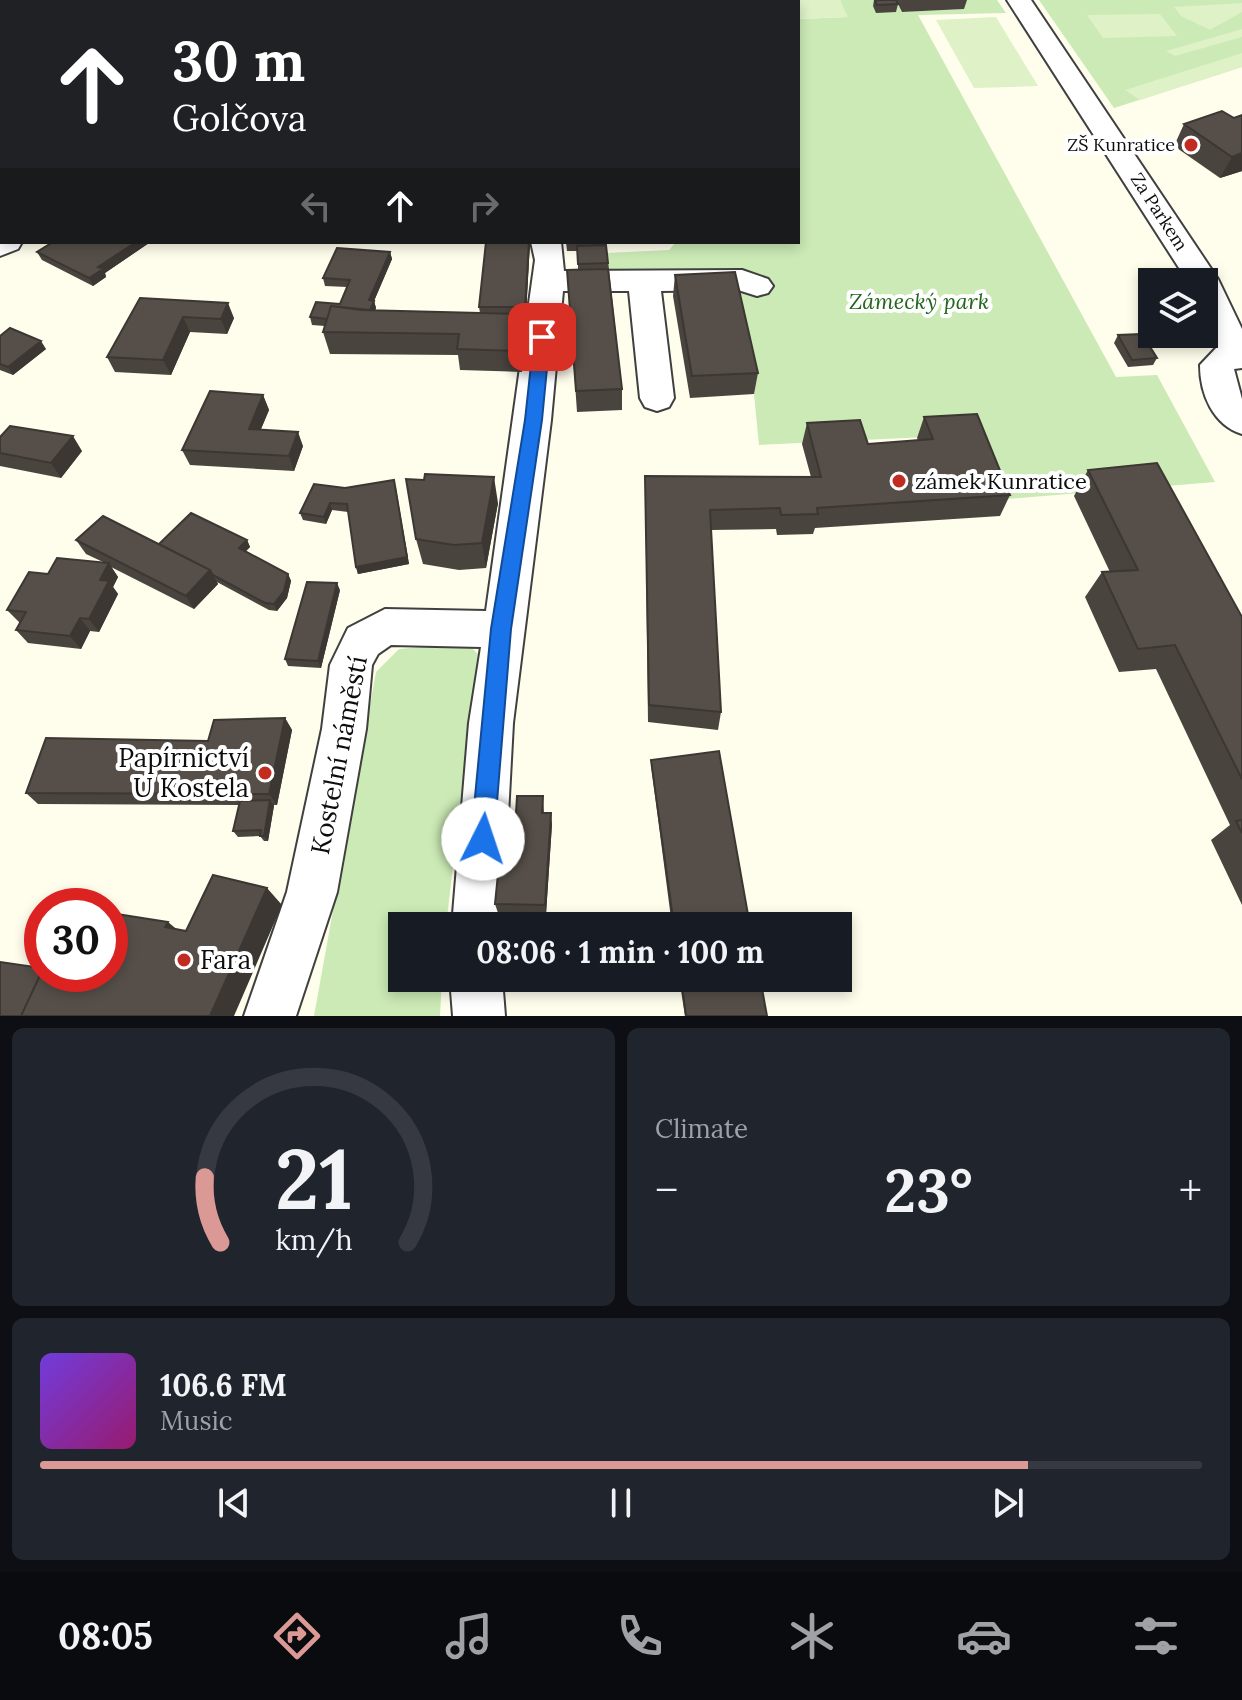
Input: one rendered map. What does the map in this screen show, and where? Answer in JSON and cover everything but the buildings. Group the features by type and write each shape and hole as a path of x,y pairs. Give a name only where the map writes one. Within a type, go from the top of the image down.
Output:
{"street":[{"name":"Za Parkem","path":"1019,0 1202,279 1224,318 1238,353 1217,365 1217,387 1229,411 1242,421"},
{"path":"478,912 501,629 533,420 550,260 546,244"},
{"path":"548,282 742,280 757,286"},
{"path":"644,281 657,398"},
{"name":"Kostelní náměstí","path":"270,1016 312,892 344,729 351,665 363,641 385,627 501,629"},
{"path":"477,992 479,1016"}],"green space":[{"path":"800,0 840,0 848,17 800,19"},
{"name":"Zámecký park","path":"840,0 896,0 902,12 963,9 959,0 997,0 1006,13 918,15 1116,377 1157,375 1215,482 994,500 968,435 759,445 754,394 732,293 608,271 606,253 669,250 674,244 800,244 800,19 847,17"},
{"path":"1039,0 1242,0 1242,67 1114,108"},
{"path":"1242,3 1242,12 1210,30 1181,16 1174,7"},
{"path":"1160,14 1177,36 1103,38 1087,15"},
{"path":"996,17 1038,86 974,88 936,20"},
{"path":"1242,29 1242,37 1175,56 1166,51"},
{"path":"1242,53 1242,67 1140,100 1125,90"},
{"path":"456,644 471,647 478,654 448,912 388,912 388,992 441,992 440,1016 314,1016 376,672 399,649"}],"place":[{"name":"ZŠ Kunratice","path":"1191,145"},
{"name":"zámek Kunratice","path":"899,481"},
{"name":"Papírnictví U Kostela","path":"265,773"},
{"name":"Fara","path":"184,960"}],"route":[{"path":"483,839 501,629 533,420 542,337"}]}
